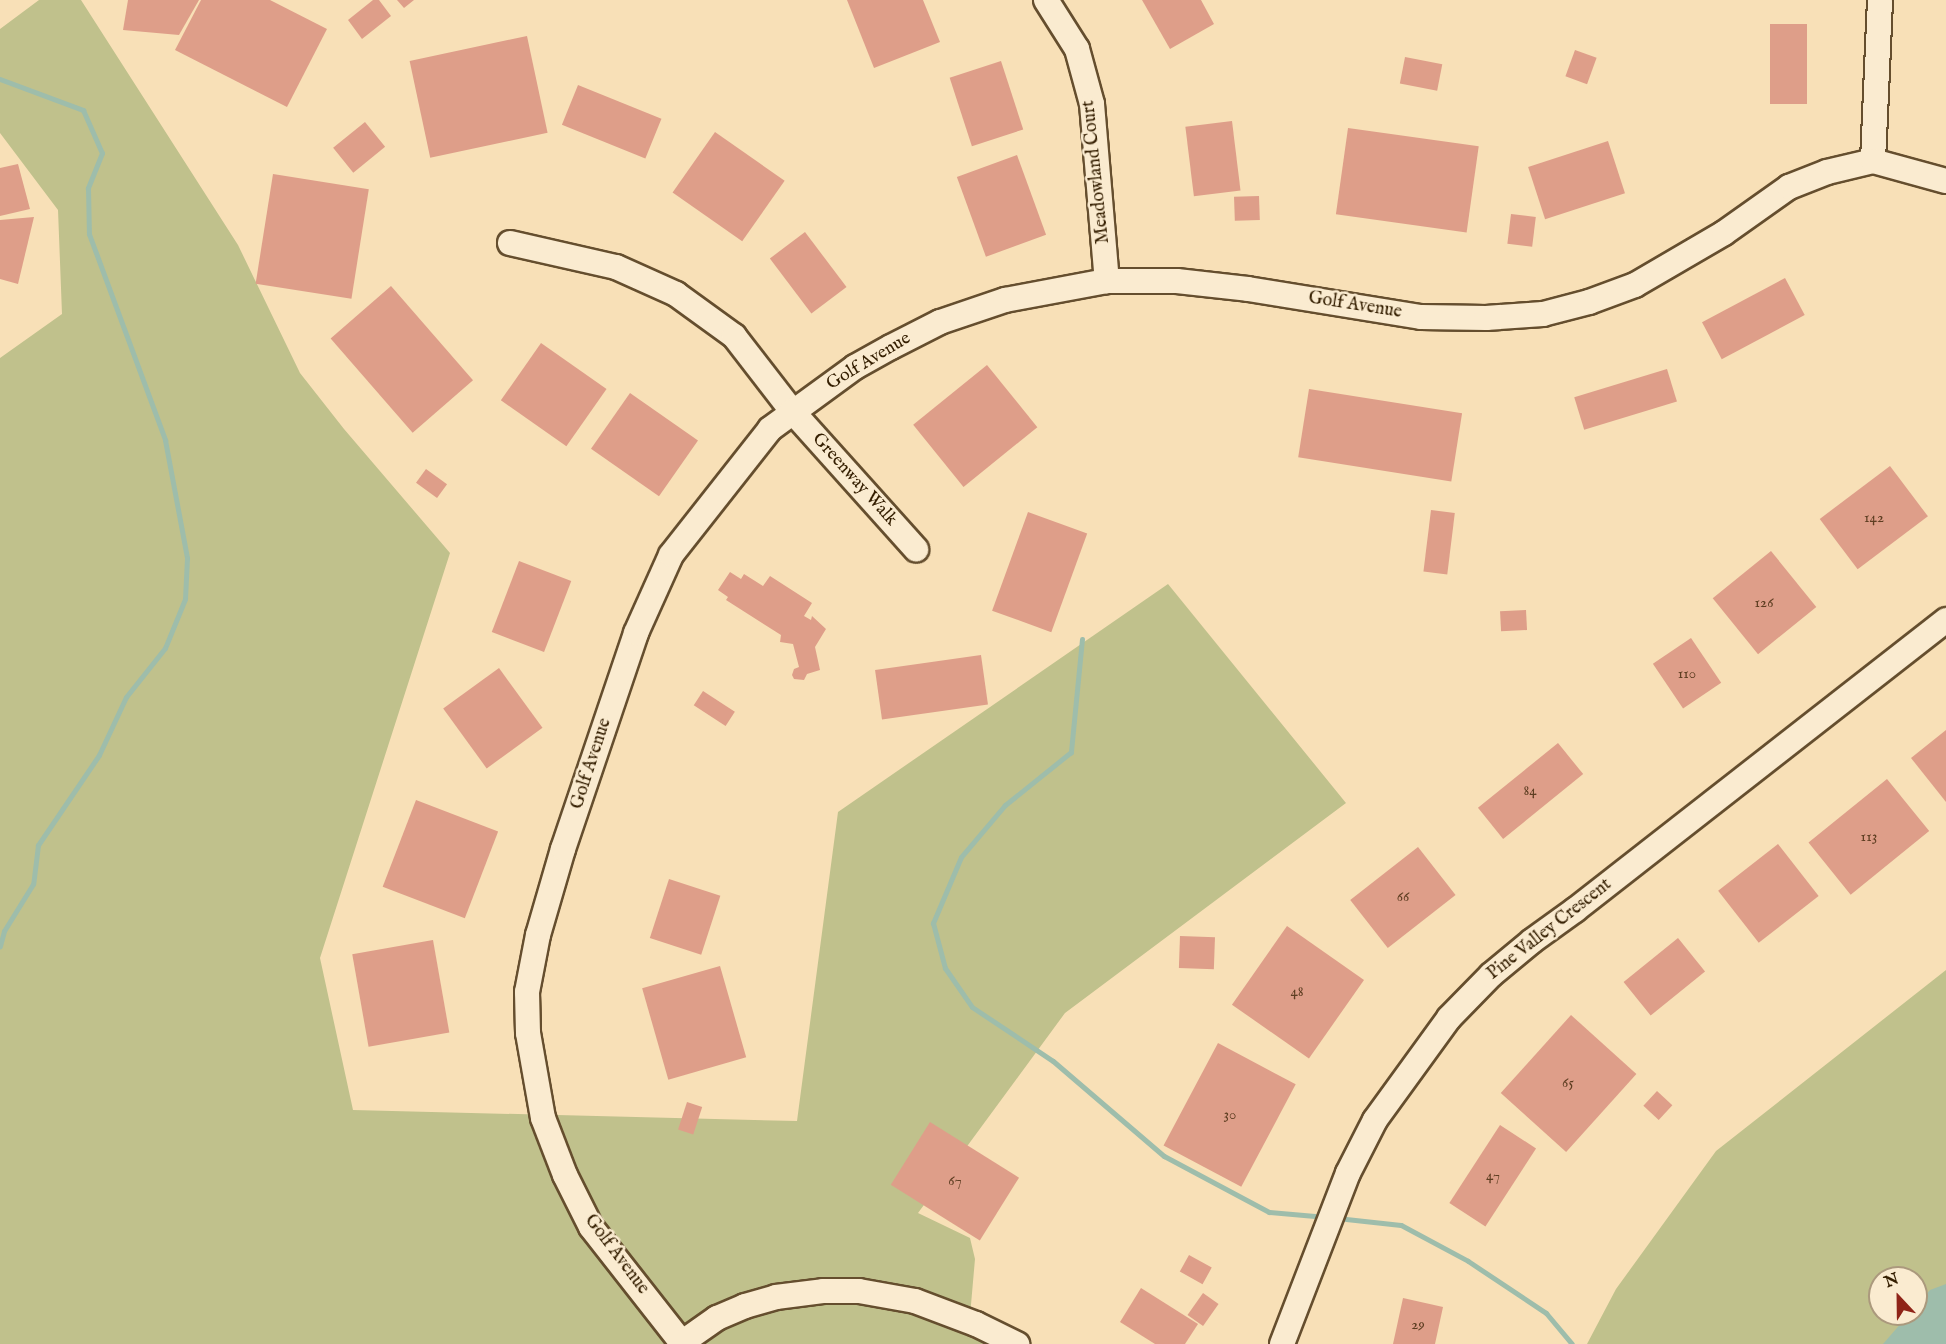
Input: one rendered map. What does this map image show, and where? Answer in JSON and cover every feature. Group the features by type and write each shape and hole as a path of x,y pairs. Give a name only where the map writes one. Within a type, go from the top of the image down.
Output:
{"street":[{"name":"Meadowland Court","path":"1046,0 1077,49 1092,104 1107,281"},
{"path":"1873,161 1880,0"},
{"name":"Golf Avenue","path":"681,1344 591,1227 565,1175 543,1118 528,1033 527,992 538,935 563,849 636,633 671,555 770,429 855,367 940,322 1005,300 1107,281 1177,280 1421,317 1486,318 1543,314 1589,302 1635,285 1724,232 1788,187 1827,172 1873,161 1946,181"},
{"name":"Greenway Walk","path":"510,243 616,267 676,294 734,336 792,411 916,549"},
{"name":"Pine Valley Crescent","path":"1282,1344 1348,1173 1375,1120 1449,1018 1491,975 1532,941 1584,903 1946,620"},
{"path":"681,1344 717,1318 776,1296 859,1291 915,1301 976,1324 1017,1344"}],"green space":[{"path":"39,0 81,0 238,245 300,373 344,429 450,553 320,958 353,1110 797,1121 838,812 1168,584 1346,803 1065,1013 918,1213 970,1238 975,1259 970,1316 1016,1344 0,1344 0,358 62,314 58,210 0,133 0,29"},
{"path":"1946,970 1946,1344 1587,1344 1616,1289 1716,1151"}],"shaded area":[{"path":"1946,1284 1946,1344 1883,1344 1899,1326 1928,1326 1928,1292"}],"building":[{"path":"128,0 199,0 179,35 123,30"},
{"path":"201,0 270,0 327,29 287,107 175,50"},
{"path":"373,0 379,0 391,16 362,39 348,20"},
{"path":"397,0 414,0 404,8"},
{"path":"847,0 923,0 940,42 874,68"},
{"path":"1142,0 1201,0 1214,24 1170,49"},
{"path":"1770,24 1807,24 1807,104 1770,104"},
{"path":"527,36 548,133 430,158 410,61"},
{"path":"1575,50 1597,58 1587,84 1565,76"},
{"path":"1405,57 1442,64 1437,91 1400,84"},
{"path":"1001,61 1023,129 972,146 950,78"},
{"path":"578,85 661,119 645,159 562,125"},
{"path":"1232,121 1241,190 1194,196 1185,127"},
{"path":"365,122 385,147 353,173 333,148"},
{"path":"1348,128 1479,146 1467,233 1336,214"},
{"path":"715,132 785,181 742,241 673,193"},
{"path":"1608,141 1625,193 1545,219 1528,167"},
{"path":"1017,155 1046,235 986,257 957,177"},
{"path":"18,164 30,209 0,216 0,168"},
{"path":"273,174 369,189 351,299 256,284"},
{"path":"1259,196 1260,220 1235,221 1234,197"},
{"path":"1511,214 1536,217 1532,247 1507,244"},
{"path":"34,217 18,284 0,279 0,220"},
{"path":"805,232 847,287 811,314 770,258"},
{"path":"1785,278 1805,315 1722,359 1702,322"},
{"path":"391,286 473,380 413,433 331,338"},
{"path":"541,343 607,389 566,446 501,400"},
{"path":"987,365 1037,427 964,487 913,425"},
{"path":"1667,369 1677,402 1584,430 1574,397"},
{"path":"1309,389 1462,413 1451,481 1298,457"},
{"path":"630,393 698,441 659,496 591,449"},
{"path":"1890,466 1928,516 1858,569 1820,519"},
{"path":"426,469 447,484 437,498 416,483"},
{"path":"1431,510 1455,513 1447,574 1423,572"},
{"path":"1028,512 1087,534 1051,632 992,611"},
{"path":"1771,551 1816,607 1758,654 1713,598"},
{"path":"519,561 571,581 544,652 492,632"},
{"path":"730,572 741,579 744,574 763,586 770,576 812,603 804,616 811,620 812,616 826,629 815,647 820,670 807,674 804,680 794,679 792,675 794,669 799,667 793,644 780,642 781,635 726,600 728,597 718,590"},
{"path":"1526,610 1527,630 1501,631 1500,611"},
{"path":"1691,638 1721,683 1683,708 1653,664"},
{"path":"981,655 988,705 882,719 875,670"},
{"path":"499,668 542,728 487,768 443,709"},
{"path":"703,691 735,712 726,726 694,705"},
{"path":"1946,730 1946,802 1911,758"},
{"path":"1558,743 1583,774 1503,839 1478,808"},
{"path":"1887,779 1929,831 1851,895 1809,843"},
{"path":"416,800 498,832 465,918 383,887"},
{"path":"1778,844 1819,896 1759,943 1718,891"},
{"path":"1418,847 1456,895 1388,948 1350,900"},
{"path":"669,879 720,896 701,955 650,938"},
{"path":"1287,926 1364,980 1309,1059 1232,1005"},
{"path":"1180,936 1215,937 1214,969 1179,968"},
{"path":"1678,938 1705,971 1651,1015 1624,982"},
{"path":"433,940 449,1033 369,1047 352,954"},
{"path":"720,966 746,1057 668,1080 642,988"},
{"path":"1571,1015 1636,1074 1566,1152 1501,1093"},
{"path":"1218,1043 1296,1084 1241,1187 1164,1145"},
{"path":"1657,1091 1672,1105 1659,1120 1643,1106"},
{"path":"687,1102 702,1107 693,1135 678,1130"},
{"path":"930,1122 1019,1178 980,1240 891,1185"},
{"path":"1500,1125 1536,1148 1485,1226 1449,1203"},
{"path":"1189,1255 1212,1268 1203,1284 1180,1272"},
{"path":"1141,1288 1198,1324 1185,1344 1155,1344 1120,1322"},
{"path":"1203,1293 1219,1304 1203,1326 1188,1315"},
{"path":"1403,1298 1443,1307 1435,1344 1393,1344"}],"waterway":[{"path":"0,79 83,110 102,153 88,188 89,234 165,440 187,558 185,599 165,648 126,697 99,755 38,845 33,884 4,931 0,946"},
{"path":"1082,639 1071,752 1005,805 961,857 933,923 945,968 972,1007 1053,1061 1164,1156 1269,1212 1315,1216"},
{"path":"1346,1219 1401,1225 1468,1261 1546,1313 1572,1344"}]}
